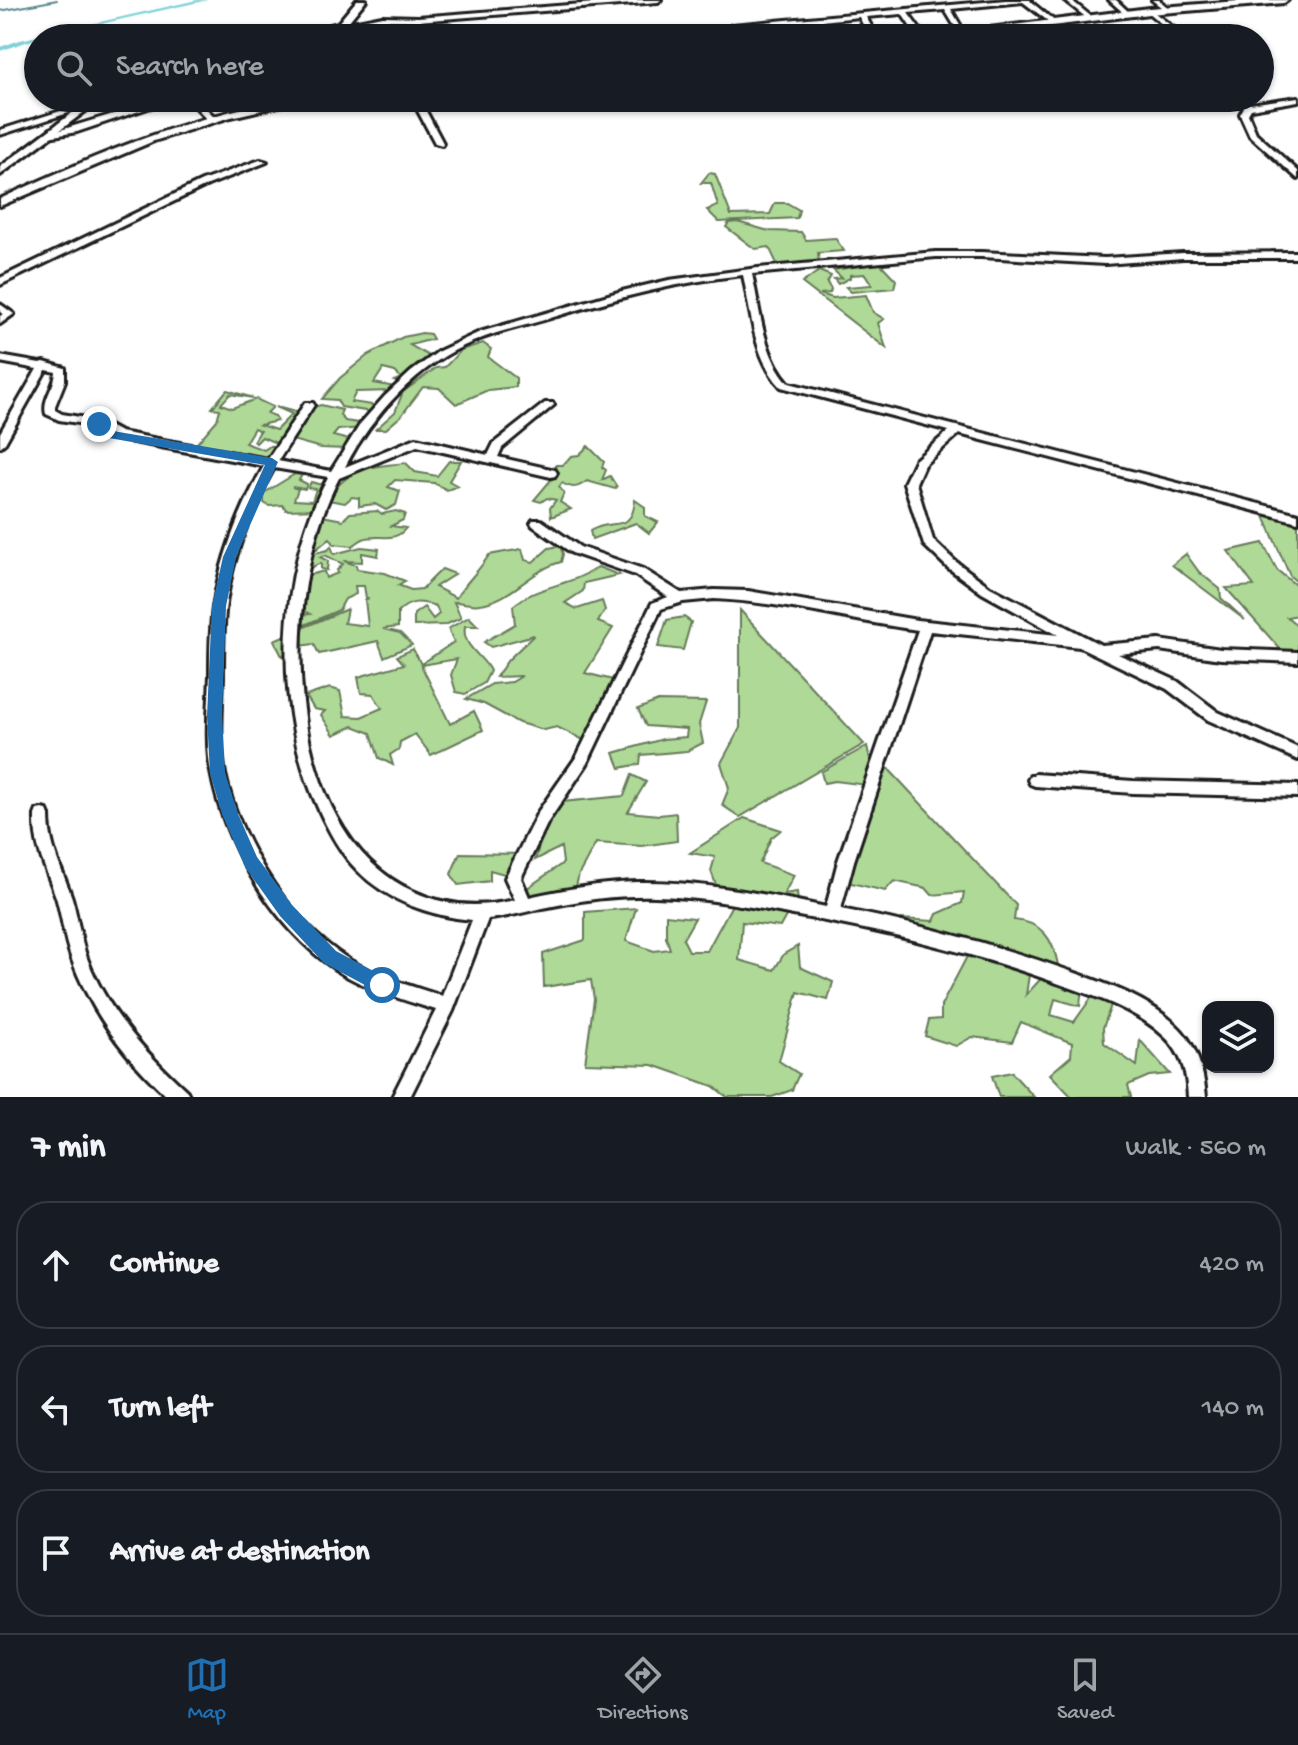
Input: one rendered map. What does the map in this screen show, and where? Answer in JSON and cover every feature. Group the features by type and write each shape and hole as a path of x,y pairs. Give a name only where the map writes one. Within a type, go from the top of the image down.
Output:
{"main road":[{"path":"342,24 362,0"},
{"path":"1046,24 1149,11 1284,0"},
{"path":"0,172 78,112"},
{"path":"0,203 94,159 212,119 244,112"}],"street":[{"path":"346,24 658,0"},
{"path":"795,24 1026,0 1054,23"},
{"path":"1067,0 1090,18"},
{"path":"1112,0 1128,14"},
{"path":"1155,0 1168,10"},
{"path":"947,8 956,24"},
{"path":"1149,11 1165,24"},
{"path":"904,12 912,24"},
{"path":"862,16 866,24"},
{"path":"818,20 820,24"},
{"path":"1274,103 1298,99"},
{"path":"0,133 67,112"},
{"path":"48,135 130,112"},
{"path":"205,112 212,119"},
{"path":"422,112 439,143"},
{"path":"1245,112 1253,134 1298,176"},
{"path":"0,282 205,183 263,162"},
{"path":"1197,1097 1197,1080 1189,1057 1174,1034 1151,1016 1111,995 1028,963 946,938 832,915 672,890 603,891 482,914 429,905 371,876 346,846 328,815 304,758 295,681 296,601 301,563 324,497 359,435 423,366 468,339 633,291 747,272 962,254 1104,262 1171,256 1298,255"},
{"path":"747,272 769,361 780,382 1298,518"},
{"path":"0,307 9,314 0,321"},
{"path":"0,359 61,370 63,375 49,405 50,412 55,416 94,422 109,434 335,475 416,442 551,473"},
{"path":"0,443 44,365"},
{"path":"309,405 292,426 272,462 229,557 219,606 215,729 218,773 230,814 251,862 286,911 330,957 382,985 447,1005"},
{"path":"492,458 498,446 549,405"},
{"path":"958,429 919,463 910,483 928,542 986,590 1082,642 1172,685 1213,716 1297,754 1298,769"},
{"path":"537,523 576,550 639,572 676,596"},
{"path":"524,904 513,878 524,851 582,760 656,606 676,596 725,595 1006,637 1082,642"},
{"path":"832,915 846,861 926,625"},
{"path":"1098,650 1159,645 1221,654 1298,657"},
{"path":"1035,780 1146,788 1298,791"},
{"path":"42,815 40,840 58,879 79,957 90,983 136,1054 181,1097"},
{"path":"401,1097 447,1005 482,914"}],"green space":[{"path":"709,173 715,174 731,215 770,214 775,203 787,203 799,210 797,218 719,222 707,210 718,206 711,183 701,183"},
{"path":"737,222 769,231 801,232 806,240 835,238 844,251 818,253 819,265 779,268 769,247 755,249 726,227 729,223"},
{"path":"880,263 896,280 894,288 851,292 846,287 872,285 865,274 850,275 838,284 834,279 842,278 833,270"},
{"path":"819,271 831,276 827,283 830,293 820,294 833,298 866,295 873,312 884,319 878,323 886,348 802,283"},
{"path":"430,334 433,339 410,345 434,359 404,384 394,381 401,378 395,372 383,369 374,383 400,388 356,392 351,402 380,406 378,413 341,407 337,400 322,399 340,378 368,355 403,337"},
{"path":"483,343 491,349 488,357 516,378 516,387 488,390 456,404 439,388 423,387 401,416 386,429 376,429 395,412 403,392 436,368 445,367 461,350"},
{"path":"227,390 253,398 230,394 221,404 232,408 256,399 273,407 267,413 275,416 277,421 260,425 276,430 292,414 276,407 300,413 282,437 285,441 276,443 262,437 256,443 254,441 260,431 254,428 245,443 264,450 283,445 267,463 244,459 197,443 217,420 220,409 212,408"},
{"path":"321,405 342,410 340,415 345,421 365,424 362,428 338,430 333,436 349,440 346,449 321,448 292,440 304,424 310,408"},
{"path":"588,446 604,462 602,467 606,470 602,480 610,476 617,487 587,481 575,487 562,483 559,487 564,493 560,502 571,509 551,517 550,508 556,500 534,500 556,474 556,465 563,465"},
{"path":"449,461 461,461 449,481 458,486 447,490 434,483 395,480 388,487 400,491 396,505 386,510 375,504 359,506 359,498 352,497 345,503 328,500 343,481 361,470 406,463 415,472 437,476"},
{"path":"295,474 302,475 299,480 307,484 305,489 292,487 298,489 294,500 312,501 316,489 308,488 311,482 326,486 319,509 286,510 283,505 269,506 264,503 264,493"},
{"path":"635,500 645,507 645,516 658,522 649,533 636,523 592,539 590,531 630,518"},
{"path":"378,511 382,514 396,511 405,514 403,520 391,526 406,528 396,536 369,537 352,546 334,544 330,538 314,551 311,549 322,516 343,520 350,513"},
{"path":"1263,514 1298,518 1298,583 1290,576"},
{"path":"1263,543 1277,570 1298,587 1298,615 1287,617 1298,626 1298,650 1281,650 1226,588 1254,586 1228,551"},
{"path":"331,546 334,554 361,547 379,549 378,556 362,553 362,562 344,561 356,565 357,569 385,573 405,581 398,585 411,590 422,589 442,569 455,574 435,587 456,598 489,555 522,549 525,560 533,562 549,548 560,546 563,554 561,562 540,571 502,597 477,604 454,602 461,618 445,625 414,626 414,614 424,607 433,619 439,614 436,606 430,604 407,605 398,612 398,627 383,629 400,633 412,645 384,657 378,641 319,654 314,644 299,646 282,656 274,640 347,609 344,623 368,626 365,600 369,598 366,598 364,586 355,586 356,594 345,599 339,610 300,627 301,615 310,614 303,610 306,576 324,571 326,578 338,573 343,564 325,555 320,557 328,561 327,570 321,569 321,563 305,570 309,554 328,550"},
{"path":"1186,554 1199,572 1220,589 1221,598 1245,620 1172,565"},
{"path":"598,567 619,575 584,583 583,591 565,603 577,609 602,601 605,610 598,622 613,628 585,673 613,680 590,743 557,727 544,730 519,723 484,704 466,699 492,684 512,682 522,676 496,677 508,660 534,635 491,647 484,642 515,624 513,606 522,599"},
{"path":"740,610 864,744 740,817 722,805 729,788 721,763 740,728"},
{"path":"469,617 478,626 465,626 466,640 490,671 484,683 465,694 456,692 451,675 457,659 421,665 450,724 474,711 483,730 431,755 415,734 400,742 399,749 390,755 393,765 379,758 371,733 353,726 334,735 321,715 325,711 314,709 306,696 330,688 340,691 345,716 361,717 382,708 373,694 361,693 358,677 404,664 397,656 413,649 421,664 454,642 448,629"},
{"path":"684,617 691,622 683,650 658,647 667,620"},
{"path":"658,701 706,702 699,724 703,743 687,751 641,755 640,764 620,768 614,753 663,739 686,737 687,729 646,726 638,709"},
{"path":"867,746 872,768 867,785 835,781 824,783 821,772"},
{"path":"884,764 1016,905 1014,920 1032,924 1045,934 1058,965 901,933 901,919 934,921 937,914 962,903 964,892 932,895 926,888 894,881 885,891 847,882"},
{"path":"632,775 646,782 628,812 676,813 677,841 642,846 596,843 579,874 574,895 521,896 526,889 563,863 561,847 535,860 545,827 562,802 624,796"},
{"path":"744,818 781,830 771,838 760,863 794,875 784,894 797,892 798,903 791,907 780,927 742,922 739,960 774,970 784,954 798,946 800,967 833,982 828,1000 798,992 779,1061 799,1074 792,1090 772,1097 727,1097 713,1086 653,1065 585,1063 594,999 591,980 544,987 543,954 585,940 585,912 636,908 626,941 654,951 670,949 666,937 666,915 695,918 683,939 689,951 707,951 734,901 719,893 711,871 715,857 690,853"},
{"path":"460,853 523,854 527,867 508,875 490,870 490,881 458,885 451,874"},
{"path":"972,947 1030,968 1026,995 1048,971 1082,986 1080,1006 1055,999 1051,1015 1074,1022 1094,994 1114,996 1103,1028 1104,1043 1137,1066 1140,1040 1170,1074 1149,1076 1128,1085 1131,1097 1072,1097 1050,1074 1071,1056 1072,1043 1021,1022 1012,1042 972,1037 956,1046 925,1036 929,1020 941,1019 941,1006"},
{"path":"1012,1072 1034,1097 999,1097 992,1076"}],"waterway":[{"path":"0,11 57,0"},
{"path":"98,24 205,0"},
{"path":"0,49 24,41"}],"route":[{"path":"99,424 109,434 272,462 229,557 219,606 214,716 218,773 230,814 251,862 286,911 330,957 382,985"}]}
